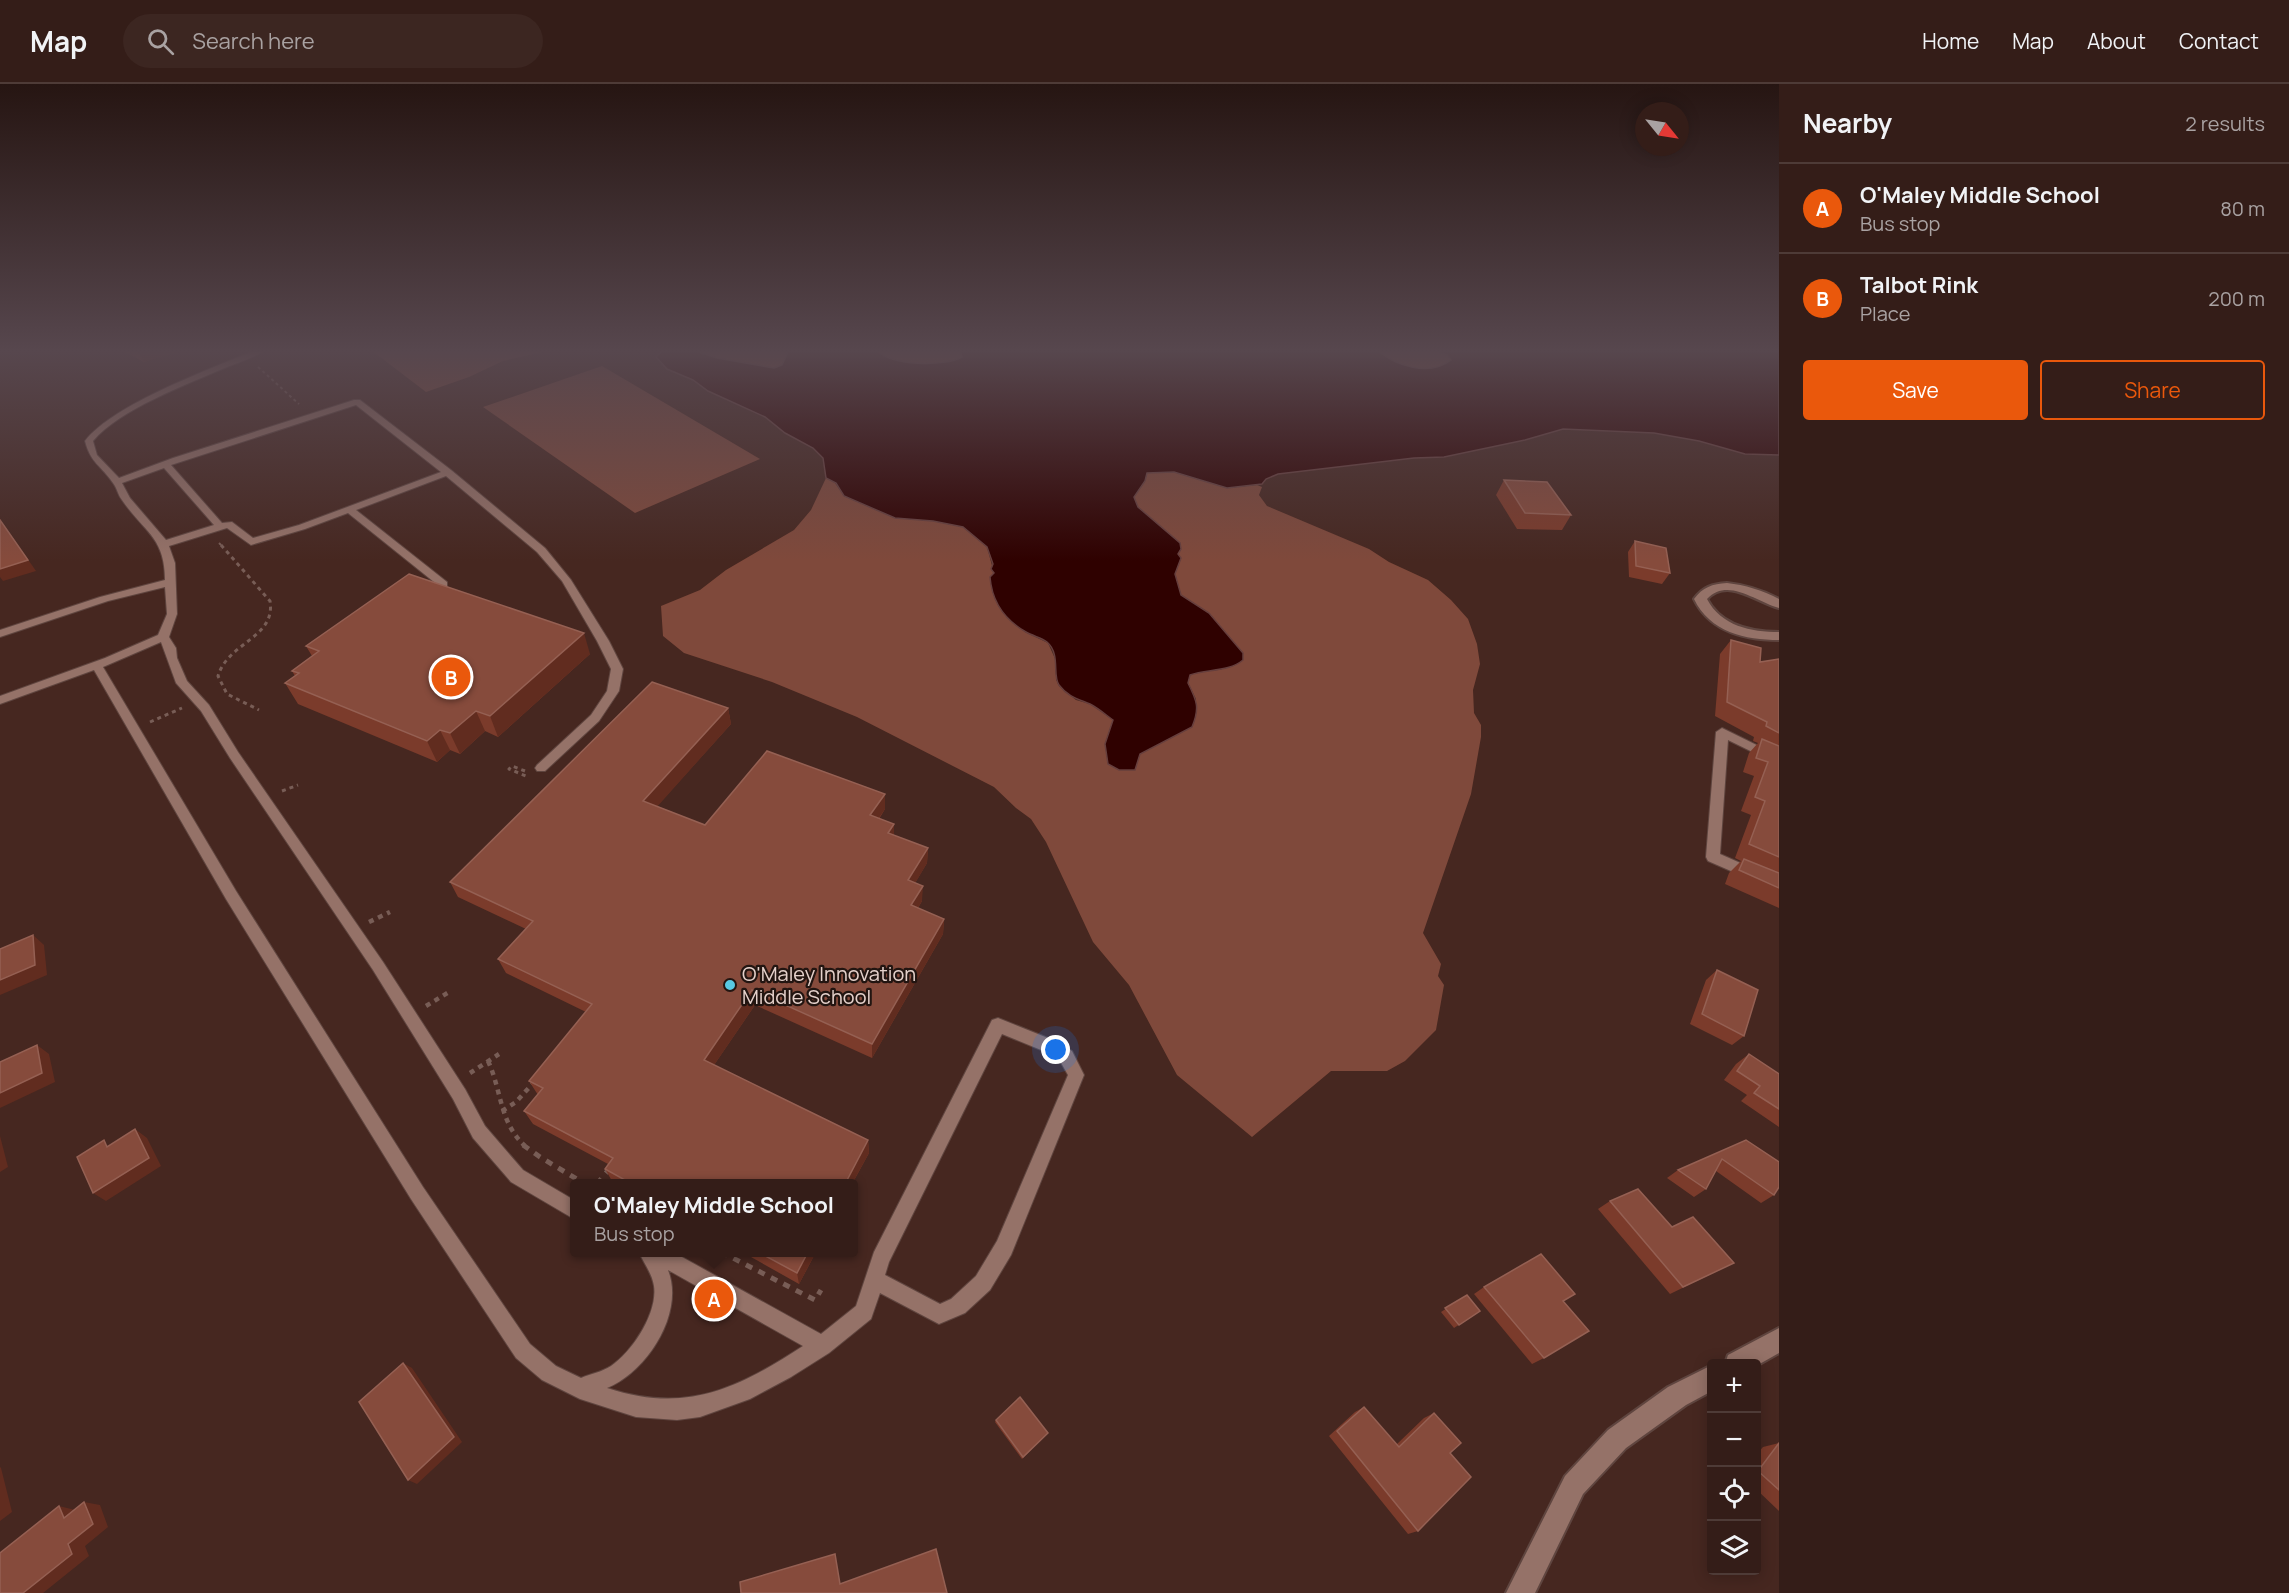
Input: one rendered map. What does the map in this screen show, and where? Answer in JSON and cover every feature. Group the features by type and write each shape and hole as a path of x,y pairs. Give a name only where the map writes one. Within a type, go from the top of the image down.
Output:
{"street":[{"path":"1779,604 1748,591 1730,588 1715,588 1705,592 1701,599 1703,608 1713,618 1728,626 1747,633 1779,636"},
{"path":"1746,1359 1779,1340"},
{"path":"1520,1593 1574,1485 1617,1439 1677,1396 1707,1380"}],"lane":[{"path":"0,700 97,666 163,637 172,614 170,604 171,563 165,544 126,499 117,482 93,456 89,441 95,432 113,420"},
{"path":"117,482 301,420"},
{"path":"381,420 448,472 541,550 566,580 617,669 613,691 595,718 541,768"},
{"path":"166,465 220,526"},
{"path":"165,544 229,524 251,542 350,509 448,472"},
{"path":"350,509 443,584"},
{"path":"0,634 104,599 171,582"},
{"path":"163,637 170,648 171,658 182,683 205,708 234,755 378,966 452,1083 479,1132 517,1176 570,1208"},
{"path":"97,666 231,895 417,1193 523,1351 549,1373 580,1389 634,1406 657,1410 699,1405 723,1400 759,1385 822,1347 864,1312 881,1259 998,1025 1052,1047 1066,1056 1076,1075 1004,1248 983,1283 958,1306 939,1314 875,1280"},
{"path":"1779,761 1722,732 1713,856 1779,886"},
{"path":"580,1389 619,1372 645,1344 658,1317 665,1294 660,1275 651,1257"},
{"path":"663,1257 822,1347"}],"path":[{"path":"217,541 272,606 266,626 228,656 218,676 226,694 258,710"},
{"path":"452,1083 499,1054"},
{"path":"488,1061 494,1073 506,1122 526,1147 577,1179"},
{"path":"502,1111 516,1102 539,1076"},
{"path":"601,1179 611,1166"},
{"path":"731,1257 815,1300 821,1290"}],"shaded area":[{"path":"502,420 694,420 760,459 635,513"},
{"path":"769,420 1779,420 1779,455 1745,454 1699,441 1654,433 1563,429 1525,440 1444,457 1414,458 1278,474 1266,479 1262,484 1227,488 1174,472 1147,473 1145,481 1134,497 1138,507 1180,543 1181,549 1178,554 1181,558 1175,574 1181,595 1209,613 1243,653 1243,660 1231,667 1190,675 1188,683 1197,709 1192,727 1140,754 1135,770 1119,770 1108,764 1105,744 1113,720 1062,689 1057,681 1054,653 1051,647 1047,642 1012,622 1001,610 991,586 990,577 994,573 991,569 993,564 987,547 963,527 933,521 895,518 844,496 836,483 826,478 823,458 813,448 785,433"},
{"path":"1174,472 1227,488 1257,485 1262,487 1259,495 1267,506 1369,549 1389,562 1428,580 1468,619 1477,644 1480,664 1473,690 1474,713 1481,725 1481,737 1471,794 1423,933 1441,964 1438,976 1444,985 1436,1030 1405,1061 1387,1071 1331,1071 1252,1137 1177,1075 1129,985 1093,942 1046,842 1031,819 994,787 857,717 772,682 684,653 663,636 661,606 700,590 726,570 794,530 811,510 826,478 835,483 844,496 895,518 933,521 963,527 987,547 994,573 1025,632 1048,643 1057,663 1056,679 1059,686 1076,700 1090,704 1113,720 1105,744 1140,754 1192,727 1196,699 1188,683 1190,675 1202,671 1218,670 1209,613 1181,595 1175,574 1181,558 1178,554 1180,543 1137,507 1134,497 1145,481 1147,473"}],"building":[{"path":"1504,480 1547,482 1571,515 1525,513"},
{"path":"0,520 28,560 0,569"},
{"path":"1635,541 1666,548 1670,573 1636,566"},
{"path":"409,574 584,633 490,716 476,711 450,733 440,730 427,741 285,683 299,673 292,671 319,651 306,646"},
{"path":"1731,640 1761,648 1760,662 1779,659 1779,733 1766,726 1767,722 1727,702"},
{"path":"652,682 728,708 643,801 705,825 767,751 885,794 870,815 894,824 888,833 928,848 908,880 923,886 911,905 944,919 872,1044 752,990 704,1060 868,1140 848,1179 623,1179 605,1169 613,1158 524,1111 543,1088 529,1081 592,1004 498,959 533,921 450,882"},
{"path":"1762,739 1779,746 1779,857 1749,844 1765,801 1755,797 1768,762 1756,758"},
{"path":"1744,859 1779,873 1779,888 1739,870"},
{"path":"33,935 35,965 0,980 0,949"},
{"path":"1717,970 1758,990 1744,1036 1702,1014"},
{"path":"37,1045 42,1073 0,1093 0,1062"},
{"path":"1749,1054 1779,1074 1779,1109 1754,1093 1760,1086 1737,1071"},
{"path":"135,1129 149,1158 93,1193 77,1157 104,1140 107,1147"},
{"path":"1746,1140 1779,1162 1779,1187 1774,1195 1722,1159 1706,1189 1678,1170"},
{"path":"1638,1189 1672,1227 1693,1217 1734,1263 1683,1287 1610,1201"},
{"path":"1541,1254 1575,1294 1563,1301 1589,1331 1544,1358 1484,1287"},
{"path":"767,1257 805,1257 797,1273"},
{"path":"1467,1295 1480,1311 1459,1325 1445,1308"},
{"path":"403,1363 454,1437 408,1480 359,1402"},
{"path":"1020,1397 1048,1433 1023,1457 996,1420"},
{"path":"1364,1407 1399,1447 1434,1413 1461,1443 1450,1453 1471,1477 1418,1531 1337,1431"},
{"path":"1779,1443 1779,1490 1761,1474 1761,1467"},
{"path":"84,1502 93,1524 68,1544 72,1554 23,1593 0,1593 0,1553 59,1506 64,1518"},
{"path":"936,1549 947,1593 741,1593 740,1582 835,1554 840,1584"}],"place":[{"name":"Talbot Rink","path":"451,677"},
{"name":"O'Maley Innovation Middle School","path":"730,985"},
{"name":"O'Maley Middle School","path":"714,1299"}]}
